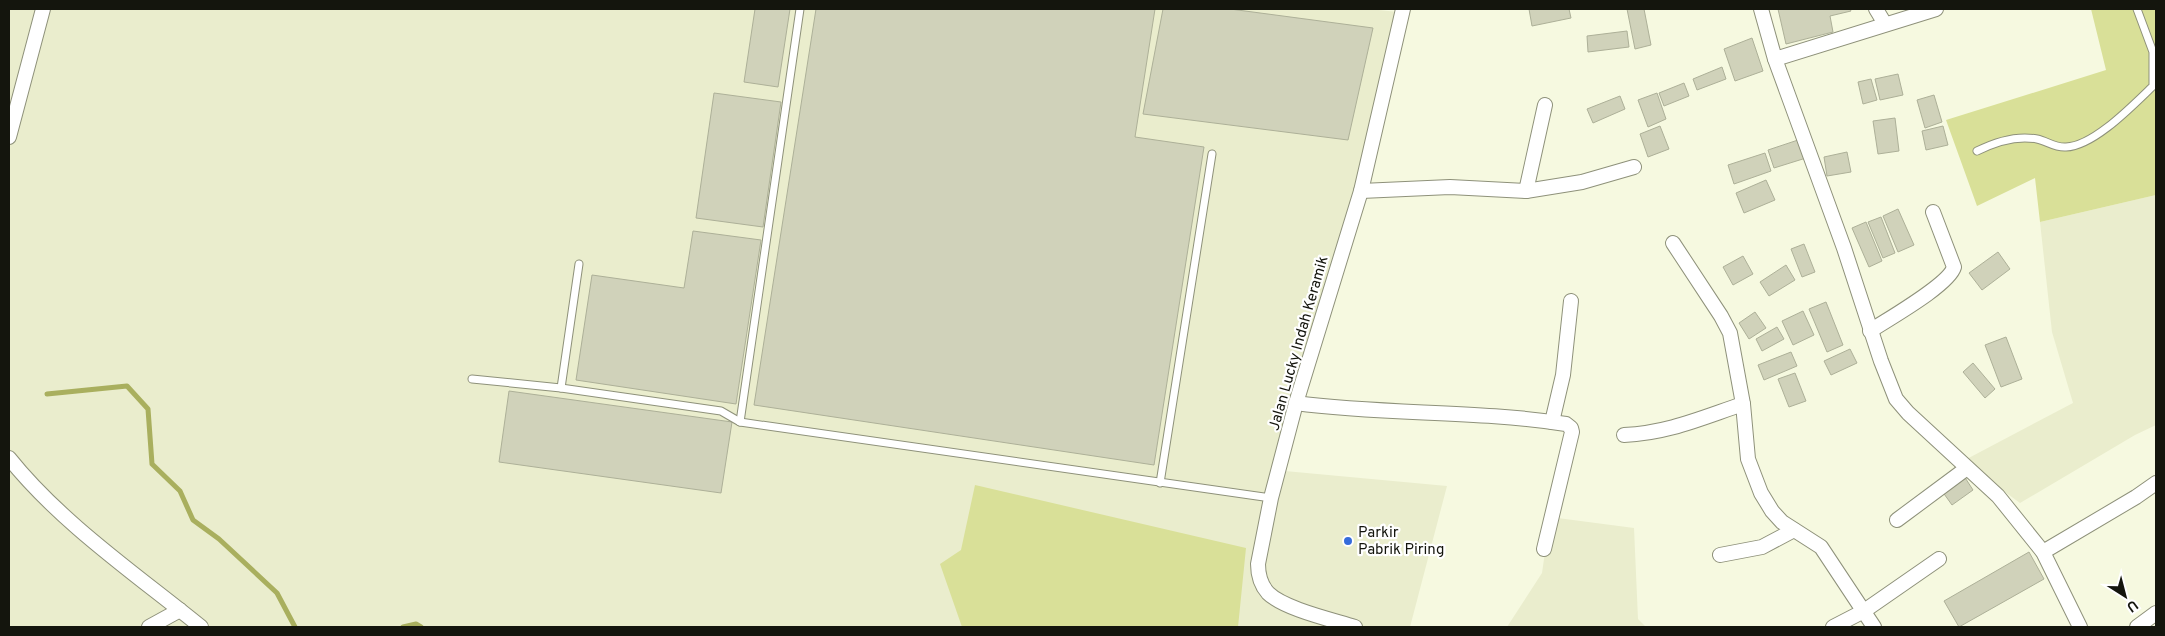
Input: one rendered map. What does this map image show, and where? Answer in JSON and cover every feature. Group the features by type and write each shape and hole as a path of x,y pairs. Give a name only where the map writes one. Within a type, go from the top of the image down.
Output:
{"street":[{"path":"9,137 43,9"},
{"name":"Jalan Lucky Indah Keramik","path":"1355,627 1291,606 1268,593 1258,575 1258,564 1272,498 1296,403 1361,191 1400,9"},
{"path":"1761,9 1775,59 1844,248 1870,331 1896,399 1908,413 1998,496 2043,552 2080,627"},
{"path":"1876,9 1885,24"},
{"path":"1775,59 1936,9"},
{"path":"1526,191 1545,105"},
{"path":"1361,191 1450,187 1526,191 1582,182 1634,167"},
{"path":"1870,331 1925,296 1952,274 1954,267 1933,212"},
{"path":"1672,244 1721,316 1730,333 1743,404 1747,452 1754,477 1772,512 1794,530 1821,547 1874,627"},
{"path":"1552,422 1563,374 1571,301"},
{"path":"1296,403 1336,408 1489,416 1566,424 1571,428 1572,432 1544,549"},
{"path":"1624,434 1649,434 1669,430 1743,404"},
{"path":"9,458 24,478 59,511 201,627"},
{"path":"1897,520 1967,468"},
{"path":"2043,552 2136,498 2156,482"},
{"path":"1720,555 1762,547 1794,530"},
{"path":"1833,627 1864,611 1939,559"},
{"path":"149,627 180,610"},
{"path":"2137,627 2156,613"}],"lane":[{"path":"740,422 800,9"},
{"path":"1977,151 2009,139 2036,139 2057,147 2069,147 2096,135 2120,118 2153,86 2153,52 2137,9"},
{"path":"1160,483 1212,154"},
{"path":"561,388 579,264"},
{"path":"472,380 561,388 721,411 740,422 1272,498"}],"shaded area":[{"path":"9,9 1369,9 1398,12 1352,205 1274,470 1447,486 1410,627 9,627"},
{"path":"2156,195 2156,425 2135,435 2020,503 1963,461 2073,403 2052,332 2040,222"},
{"path":"1550,517 1634,528 1638,619 1646,627 1507,627 1542,573"}],"green space":[{"path":"2091,9 2156,9 2156,195 2040,222 2035,178 1977,206 1946,120 2106,70"},
{"path":"975,485 1246,548 1238,627 962,627 940,564 961,550"}],"building":[{"path":"755,9 790,9 778,87 744,82"},
{"path":"816,9 1155,9 1135,137 1204,147 1154,465 754,405"},
{"path":"1163,9 1230,9 1373,28 1348,140 1143,114"},
{"path":"1529,9 1569,9 1571,18 1532,26"},
{"path":"1627,9 1644,9 1651,45 1635,49"},
{"path":"1778,9 1850,9 1851,11 1830,16 1833,32 1786,44"},
{"path":"1627,31 1629,47 1588,52 1587,36"},
{"path":"1752,38 1763,71 1735,81 1724,49"},
{"path":"1722,67 1726,79 1697,90 1693,79"},
{"path":"1898,74 1903,95 1880,100 1875,79"},
{"path":"1871,79 1877,100 1863,104 1858,82"},
{"path":"1684,83 1689,96 1664,106 1659,93"},
{"path":"714,93 781,102 763,227 696,218"},
{"path":"1657,93 1666,119 1648,127 1638,100"},
{"path":"1934,95 1942,122 1925,128 1917,100"},
{"path":"1620,96 1625,109 1593,123 1587,109"},
{"path":"1895,118 1899,151 1878,154 1873,121"},
{"path":"1660,126 1669,149 1648,157 1640,134"},
{"path":"1943,126 1948,145 1926,150 1922,131"},
{"path":"1801,139 1806,158 1774,168 1768,150"},
{"path":"1847,152 1851,172 1827,176 1824,157"},
{"path":"1765,153 1771,171 1734,184 1728,165"},
{"path":"1766,180 1775,200 1744,213 1736,193"},
{"path":"1898,209 1914,245 1898,252 1883,216"},
{"path":"1881,217 1895,253 1883,258 1868,222"},
{"path":"1866,222 1882,261 1869,267 1852,228"},
{"path":"693,231 761,240 736,404 576,380 592,275 684,288"},
{"path":"1804,244 1815,272 1802,277 1791,249"},
{"path":"1998,252 2010,269 1982,290 1969,273"},
{"path":"1743,256 1753,274 1733,285 1723,267"},
{"path":"1786,265 1795,280 1769,296 1760,282"},
{"path":"1826,302 1843,345 1827,352 1809,309"},
{"path":"1803,311 1814,335 1793,345 1782,321"},
{"path":"1755,312 1766,328 1749,339 1739,323"},
{"path":"1777,327 1784,339 1762,351 1756,339"},
{"path":"2006,337 2022,379 2001,387 1985,345"},
{"path":"1850,349 1857,363 1831,375 1824,361"},
{"path":"1791,352 1797,366 1764,380 1758,365"},
{"path":"1973,363 1995,389 1985,398 1963,372"},
{"path":"1795,373 1806,401 1789,407 1778,379"},
{"path":"509,391 732,422 721,493 499,462"},
{"path":"1964,476 1973,490 1952,505 1942,491"},
{"path":"2029,552 2044,579 1959,627 1944,601"}],"waterway":[{"path":"47,394 127,386 148,409 152,464 180,491 193,520 219,539 277,593 295,627"},
{"path":"403,627 416,624 421,627"}],"place":[{"name":"Parkir Pabrik Piring","path":"1348,541"}]}
